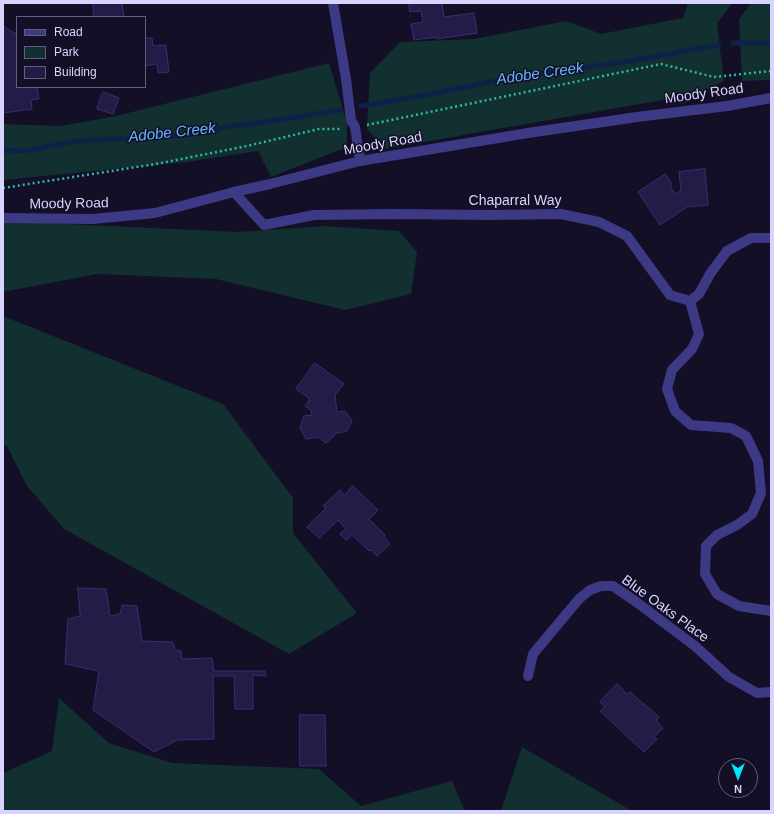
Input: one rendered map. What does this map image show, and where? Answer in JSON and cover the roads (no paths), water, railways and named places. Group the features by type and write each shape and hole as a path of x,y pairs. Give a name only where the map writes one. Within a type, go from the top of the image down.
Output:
{"street":[{"path":"332,3 360,161"},
{"name":"Moody Road","path":"3,218 93,220 155,213 360,161 567,127 727,106 771,98"},
{"name":"Chaparral Way","path":"234,192 264,225 314,215 394,214 561,214 598,222 627,236 670,295 690,301"},
{"path":"771,238 751,238 727,250 710,274 699,294 690,301 699,334 692,349 672,370 667,389 675,412 691,425 731,428 746,436 758,461 761,493 752,514 717,535 706,546 705,574 717,594 739,606 771,611"},
{"name":"Blue Oaks Place","path":"528,676 534,654 579,599 590,590 601,586 613,586 635,600 695,646 729,677 757,693 771,692"}],"waterway":[{"name":"Adobe Creek","path":"733,43 771,43"},
{"name":"Adobe Creek","path":"361,106 437,93 498,80 630,61 719,45"},
{"name":"Adobe Creek","path":"3,151 31,150 72,142 93,140 154,138 201,133 226,127 341,110"}]}
